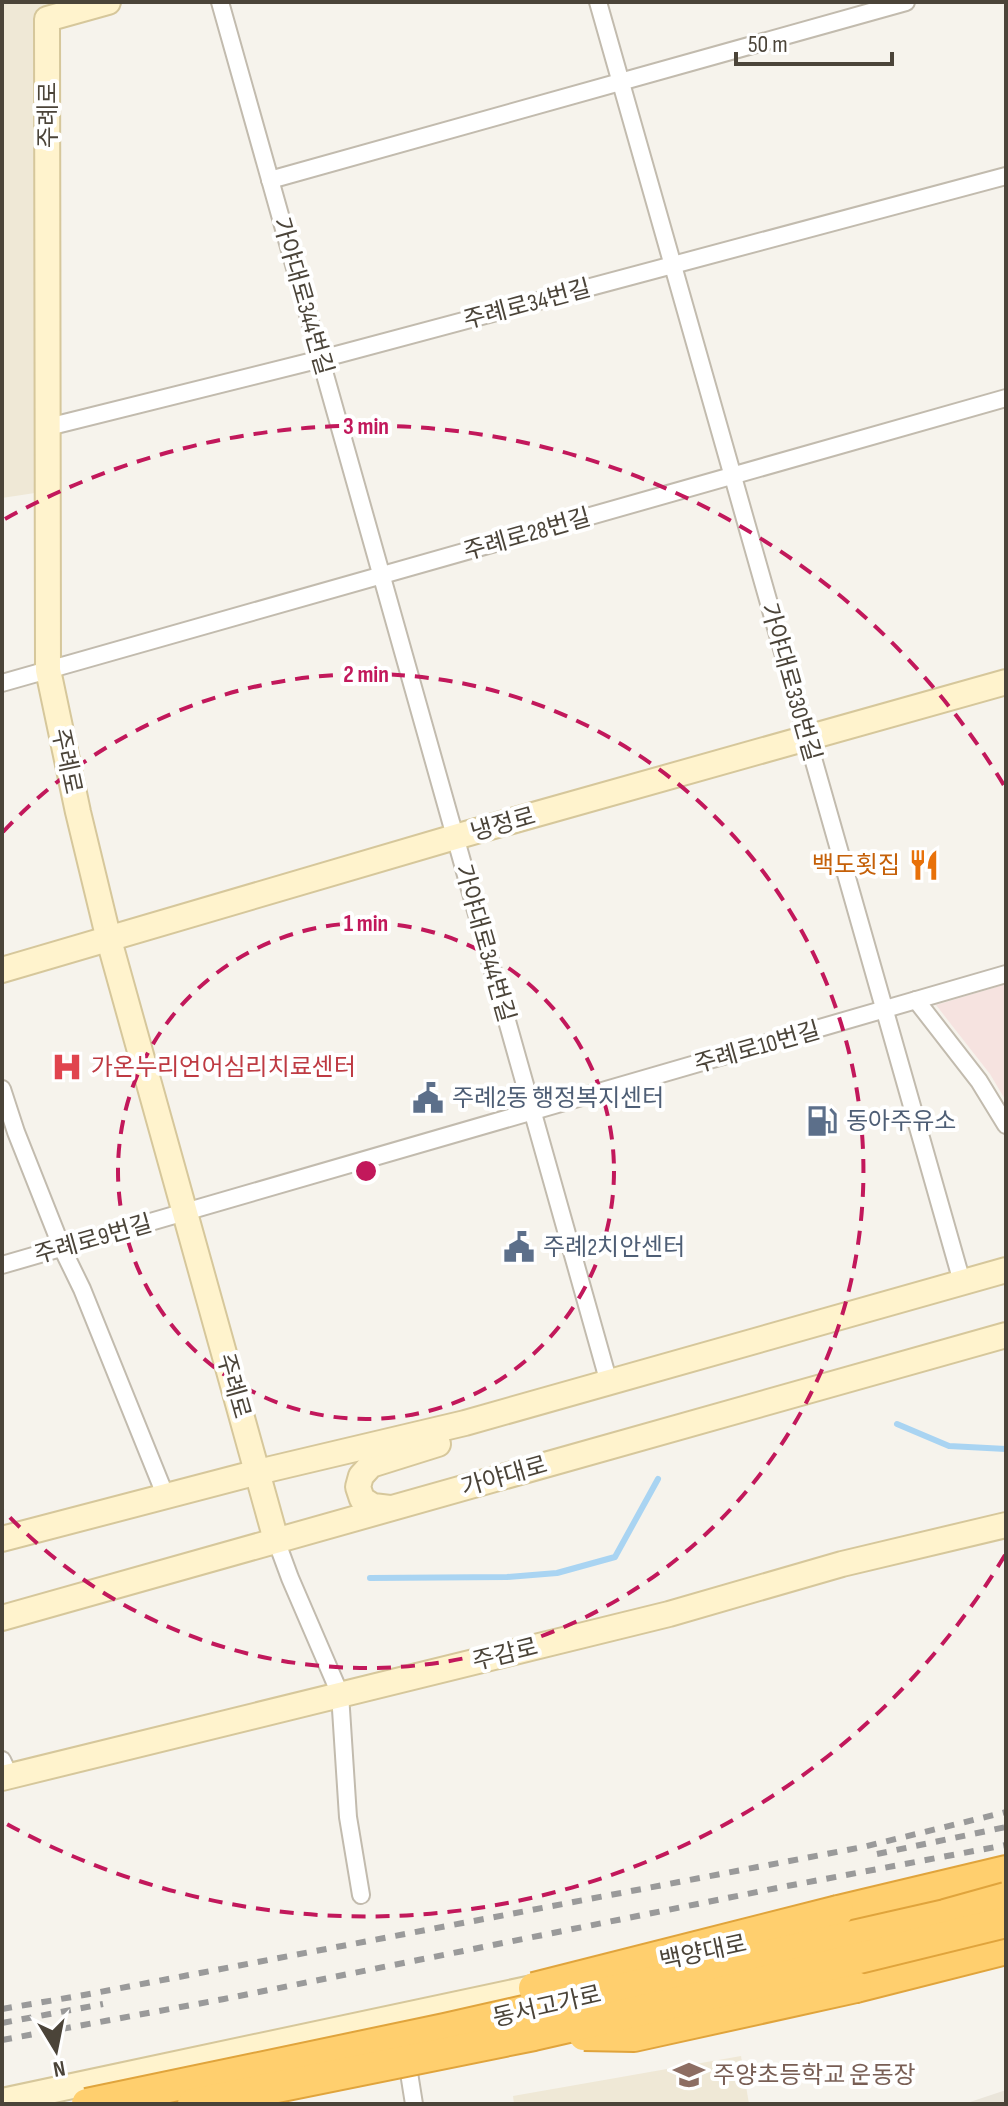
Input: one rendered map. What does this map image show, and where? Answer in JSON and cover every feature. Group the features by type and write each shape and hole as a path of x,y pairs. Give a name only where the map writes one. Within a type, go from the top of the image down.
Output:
{"highway":[{"path":"257,2069 319,2041 1006,1871"},
{"name":"동서고가로","path":"87,2104 460,2026 945,1915 1006,1898"},
{"name":"동서고가로","path":"193,2104 534,2035 1006,1922"},
{"path":"534,2035 634,2036 856,1987 1006,1949"}],"main road":[{"name":"주례로","path":"108,2 47,19 48,670 109,940 276,1540"},
{"name":"냉정로","path":"2,970 455,837 1006,682"},
{"path":"2,1539 258,1472 465,1423 1006,1270"},
{"name":"가야대로","path":"2,1618 1006,1335"},
{"path":"391,1508 373,1506 362,1499 358,1487 361,1476 371,1465 436,1445 465,1423"},
{"name":"주감로","path":"4,1771 669,1614 842,1564 1006,1525"},
{"name":"백양대로","path":"3,2100 896,1911 1006,1884"},
{"path":"247,2104 899,1968 1006,1941"}],"street":[{"name":"가야대로344번길","path":"220,2 609,1383"},
{"name":"가야대로330번길","path":"598,2 962,1282"},
{"path":"270,180 906,2"},
{"name":"주례로34번길","path":"48,427 321,359 1006,176"},
{"name":"주례로28번길","path":"2,683 1006,398"},
{"name":"주례로10번길","path":"185,1213 1006,974"},
{"path":"916,1000 979,1081 1006,1125"},
{"path":"2,1089 62,1248 94,1317 166,1497"},
{"name":"주례로9번길","path":"2,1265 185,1213"},
{"path":"276,1540 340,1694 348,1817 361,1895"},
{"path":"398,2017 414,2104"}],"shaded area":[{"path":"2,2 108,2 47,19 48,491 2,498"},
{"path":"1006,984 1006,1101 990,1074 936,1005"},
{"name":"주양초등학교 운동장","path":"741,2056 749,2104 514,2104 513,2096"},
{"path":"1006,2090 1006,2104 964,2104"}],"waterway":[{"path":"897,1424 949,1446 1006,1449"},
{"path":"370,1578 507,1577 557,1573 615,1557 658,1479"}],"railway":[{"path":"2,2009 863,1847 1006,1812"},
{"path":"877,1854 1006,1827"},
{"path":"2,2040 1006,1845"},
{"path":"2,2023 103,2004"}],"place":[{"name":"백도횟집","path":"924,865"},
{"name":"가온누리언어심리치료센터","path":"67,1067"},
{"name":"주례2동 행정복지센터","path":"428,1098"},
{"name":"동아주유소","path":"822,1121"},
{"name":"주례2치안센터","path":"519,1247"},
{"name":"주양초등학교 운동장","path":"689,2075"}]}
